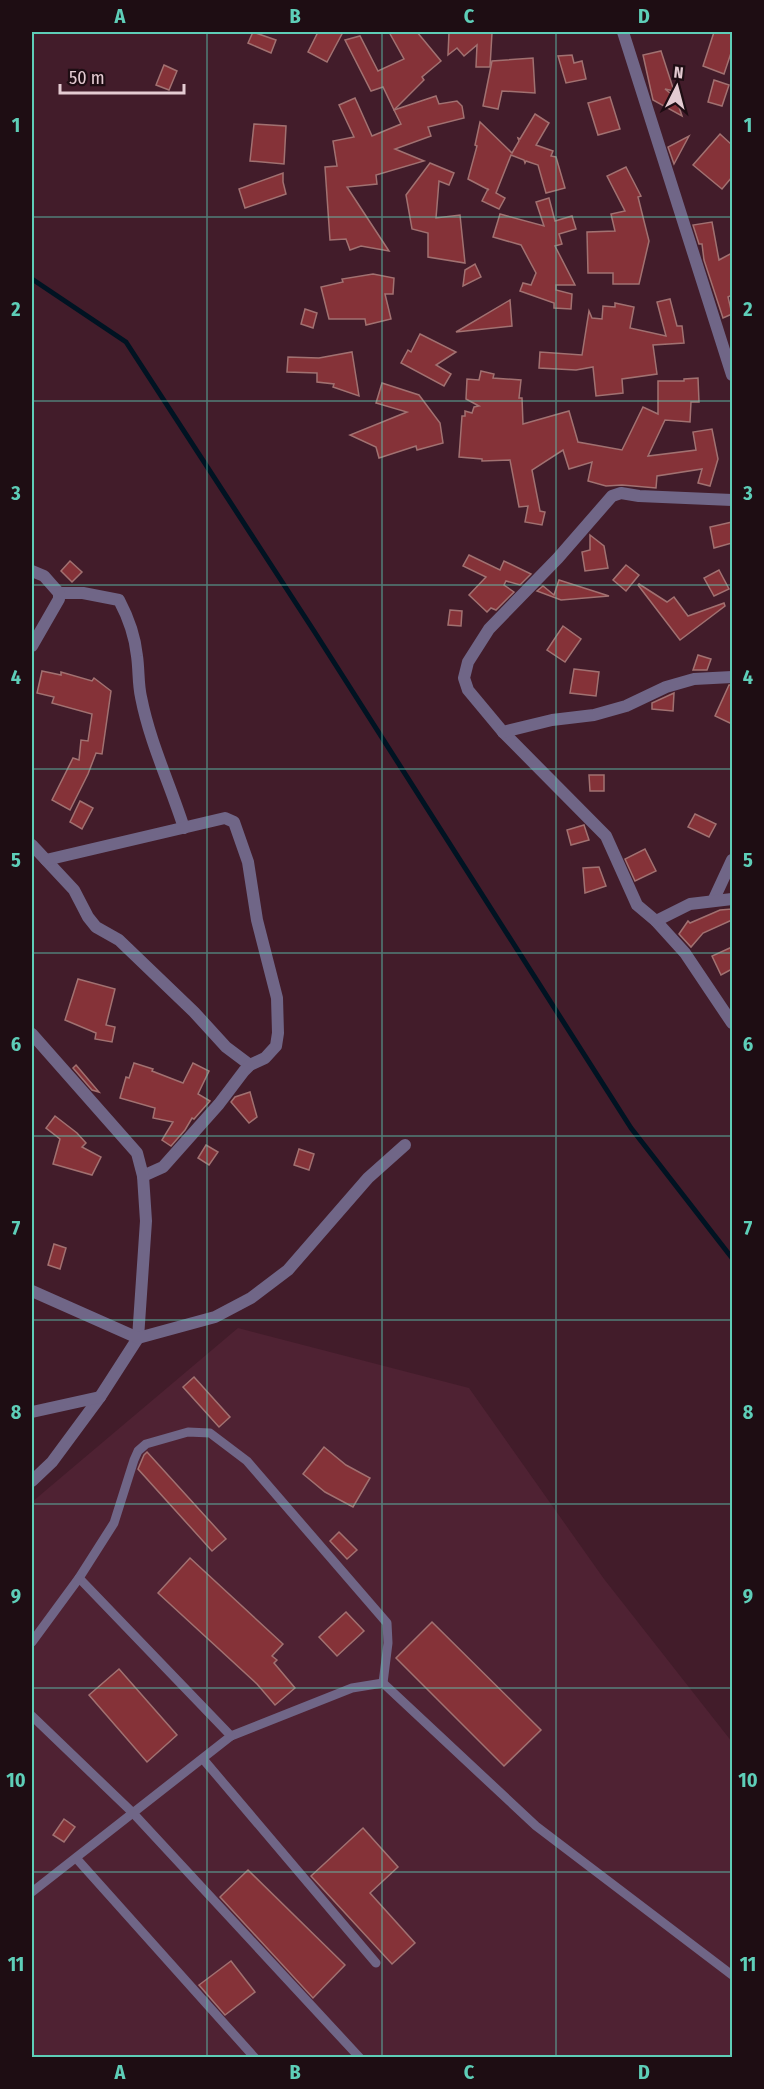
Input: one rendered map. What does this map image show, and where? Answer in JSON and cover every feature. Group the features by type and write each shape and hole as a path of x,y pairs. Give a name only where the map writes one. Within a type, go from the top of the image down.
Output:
{"street":[{"path":"623,32 732,375"},
{"path":"732,500 639,496 621,493 612,496 558,558 489,629 468,662 464,678 468,690 502,732 606,836 637,905 656,921 685,953 732,1023"},
{"path":"32,571 44,576 59,593 59,600 32,646"},
{"path":"59,593 83,593 119,600 133,633 140,695 157,758 179,809 184,828"},
{"path":"502,732 552,720 594,715 626,706 666,687 694,679 732,677"},
{"path":"46,860 225,818 234,822 248,862 257,920 273,974 278,1010 276,1046 265,1058 250,1065 163,1167 143,1176"},
{"path":"32,844 74,890 96,927 119,940 194,1012 226,1047 250,1065"},
{"path":"713,901 732,860"},
{"path":"656,921 690,904 732,899"},
{"path":"32,1034 137,1153 143,1176 146,1221 138,1338 100,1397 52,1462 32,1481"},
{"path":"32,1291 138,1338 215,1317 251,1298 288,1270 368,1178 405,1145"},
{"path":"32,1412 100,1397"}],"lane":[{"path":"32,1642 79,1578 114,1523 138,1451 146,1444 188,1432 210,1433 248,1461 387,1623 388,1643 383,1683"},
{"path":"79,1578 231,1736"},
{"path":"32,1892 231,1736 352,1688 383,1683"},
{"path":"383,1683 536,1826 732,1975"},
{"path":"32,1716 133,1813 360,2058"},
{"path":"203,1759 376,1963"},
{"path":"75,1858 255,2058"}],"shaded area":[{"path":"238,1328 469,1388 604,1579 732,1742 732,2057 32,2058 32,1502"}],"building":[{"path":"253,32 276,40 271,53 248,43"},
{"path":"318,32 343,32 327,62 308,52"},
{"path":"389,32 417,32 441,61 422,77 424,80 394,110 383,87 371,91 345,40 360,36 378,71 404,59"},
{"path":"449,32 494,32 492,33 490,67 476,67 477,45 464,56 457,48 448,55"},
{"path":"714,32 732,32 732,50 724,74 703,66"},
{"path":"661,51 674,91 665,89 676,98 682,116 653,100 643,55"},
{"path":"572,55 574,63 582,61 586,79 566,83 558,56"},
{"path":"533,58 535,93 502,91 498,109 483,106 492,61"},
{"path":"164,65 177,71 169,90 156,85"},
{"path":"714,80 729,85 722,106 708,102"},
{"path":"436,96 439,104 457,101 462,106 464,118 428,127 431,136 395,149 424,161 376,175 377,184 347,187 389,251 361,246 350,250 346,239 330,240 325,167 337,166 333,141 354,137 339,105 355,98 372,136 401,124 394,110"},
{"path":"610,97 620,129 598,135 588,103"},
{"path":"535,114 549,123 536,145 553,151 551,156 556,157 565,188 546,193 538,165 526,161 525,163 524,160 511,155 496,193 505,198 499,209 482,201 488,189 468,179 477,146 475,145 480,122 512,153 519,141 518,138 520,139"},
{"path":"254,124 286,126 284,164 250,161"},
{"path":"720,134 732,145 732,177 722,189 693,165"},
{"path":"689,136 674,164 668,147"},
{"path":"430,163 454,173 449,185 439,181 436,218 460,215 465,263 428,257 428,233 412,229 406,195"},
{"path":"626,167 641,196 638,197 649,241 639,284 613,284 613,273 588,273 587,232 615,231 611,214 625,211 607,176"},
{"path":"283,173 286,194 245,208 239,189"},
{"path":"549,198 555,221 572,216 576,229 559,234 562,244 555,246 575,285 556,285 556,290 572,294 571,309 554,308 554,303 520,291 523,283 531,285 536,273 521,245 493,237 500,214 544,226 536,202"},
{"path":"712,222 719,260 732,253 732,295 728,297 732,314 723,318 704,260 702,244 699,244 693,225"},
{"path":"475,264 481,277 463,286 465,270"},
{"path":"373,274 394,278 393,294 385,294 391,319 366,325 365,319 329,319 321,287 343,282 342,279"},
{"path":"670,299 677,326 682,326 684,343 653,345 657,374 622,379 623,393 596,396 593,367 576,370 539,368 540,352 582,355 589,311 592,318 602,319 603,306 615,307 615,303 634,307 630,328 666,336 657,302"},
{"path":"510,300 512,326 456,332"},
{"path":"305,309 317,313 313,328 301,324"},
{"path":"420,334 456,352 436,365 451,374 444,386 401,363 408,350 411,352"},
{"path":"352,352 359,396 333,387 334,384 317,382 317,373 287,372 288,357 319,358"},
{"path":"481,371 494,374 493,378 521,380 519,398 522,398 523,424 569,411 578,442 622,450 643,407 658,414 658,381 684,381 684,379 698,378 699,402 691,402 690,422 665,420 648,456 696,450 693,432 712,429 718,459 710,486 698,483 702,469 657,476 656,488 606,486 588,481 592,462 569,469 563,450 532,470 540,511 545,512 542,525 525,522 528,506 519,507 510,460 482,461 482,459 459,457 462,416 465,416 465,411 472,413 474,407 479,406 466,399 467,379 479,380"},
{"path":"382,383 419,395 440,423 443,443 417,450 416,446 379,458 376,447 350,435 407,412 376,403"},
{"path":"732,522 732,543 714,548 710,527"},
{"path":"590,535 604,546 608,568 585,571 582,552 590,550"},
{"path":"469,555 500,570 504,561 531,574 520,585 506,581 504,585 514,592 496,610 491,608 487,612 469,595 486,577 463,566"},
{"path":"70,561 82,572 72,582 61,571"},
{"path":"626,565 639,575 626,591 613,580"},
{"path":"719,570 729,589 714,596 704,578"},
{"path":"559,580 609,596 561,600 537,591 543,586 554,595"},
{"path":"639,584 667,602 674,597 688,616 724,603 725,606 680,640"},
{"path":"450,610 462,611 461,626 448,625"},
{"path":"563,626 581,639 565,662 547,650"},
{"path":"698,655 711,659 707,670 693,670"},
{"path":"574,669 599,672 596,696 570,693"},
{"path":"42,671 61,675 61,672 92,681 94,678 111,691 102,754 96,753 70,810 52,800 73,758 79,760 81,740 88,741 92,714 52,703 54,697 37,693"},
{"path":"729,685 732,685 732,724 715,716"},
{"path":"674,693 673,711 652,709 652,703"},
{"path":"589,775 604,775 604,791 590,791"},
{"path":"80,801 93,808 82,829 70,822"},
{"path":"695,814 716,824 709,837 688,827"},
{"path":"584,825 589,840 571,845 567,830"},
{"path":"645,849 656,871 635,881 625,859"},
{"path":"599,867 606,886 585,893 583,868"},
{"path":"732,909 732,920 703,933 691,947 679,934 688,921 690,923 720,910"},
{"path":"732,947 732,969 721,975 712,956"},
{"path":"78,979 115,989 106,1025 115,1027 112,1042 95,1039 96,1033 65,1020"},
{"path":"134,1063 183,1083 193,1063 209,1071 198,1094 210,1101 194,1119 192,1118 171,1146 162,1140 173,1122 153,1118 155,1108 120,1098 126,1077 129,1078"},
{"path":"76,1065 99,1092 92,1090 73,1068"},
{"path":"250,1092 257,1117 249,1123 231,1102 235,1097"},
{"path":"55,1116 86,1143 82,1147 101,1157 92,1175 53,1164 60,1139 46,1128"},
{"path":"206,1145 218,1152 209,1165 198,1158"},
{"path":"299,1149 314,1154 309,1170 294,1165"},
{"path":"54,1244 66,1248 60,1269 48,1265"},
{"path":"194,1377 230,1417 219,1427 183,1387"},
{"path":"324,1447 346,1465 370,1478 353,1507 325,1492 303,1474"},
{"path":"147,1452 226,1539 212,1551 138,1469"},
{"path":"339,1532 357,1550 347,1559 330,1541"},
{"path":"190,1558 283,1644 272,1656 277,1660 274,1663 295,1688 275,1705 257,1684 158,1593"},
{"path":"346,1612 364,1631 337,1656 319,1637"},
{"path":"432,1622 541,1730 504,1766 396,1658"},
{"path":"119,1669 177,1735 147,1762 89,1695"},
{"path":"64,1819 75,1827 64,1842 53,1835"},
{"path":"363,1828 398,1867 370,1893 415,1943 392,1964 311,1876"},
{"path":"248,1870 345,1965 313,1998 220,1897"},
{"path":"231,1961 255,1992 225,2015 199,1985"}],"waterway":[{"path":"32,279 126,342 314,631 631,1128 732,1258"}]}
